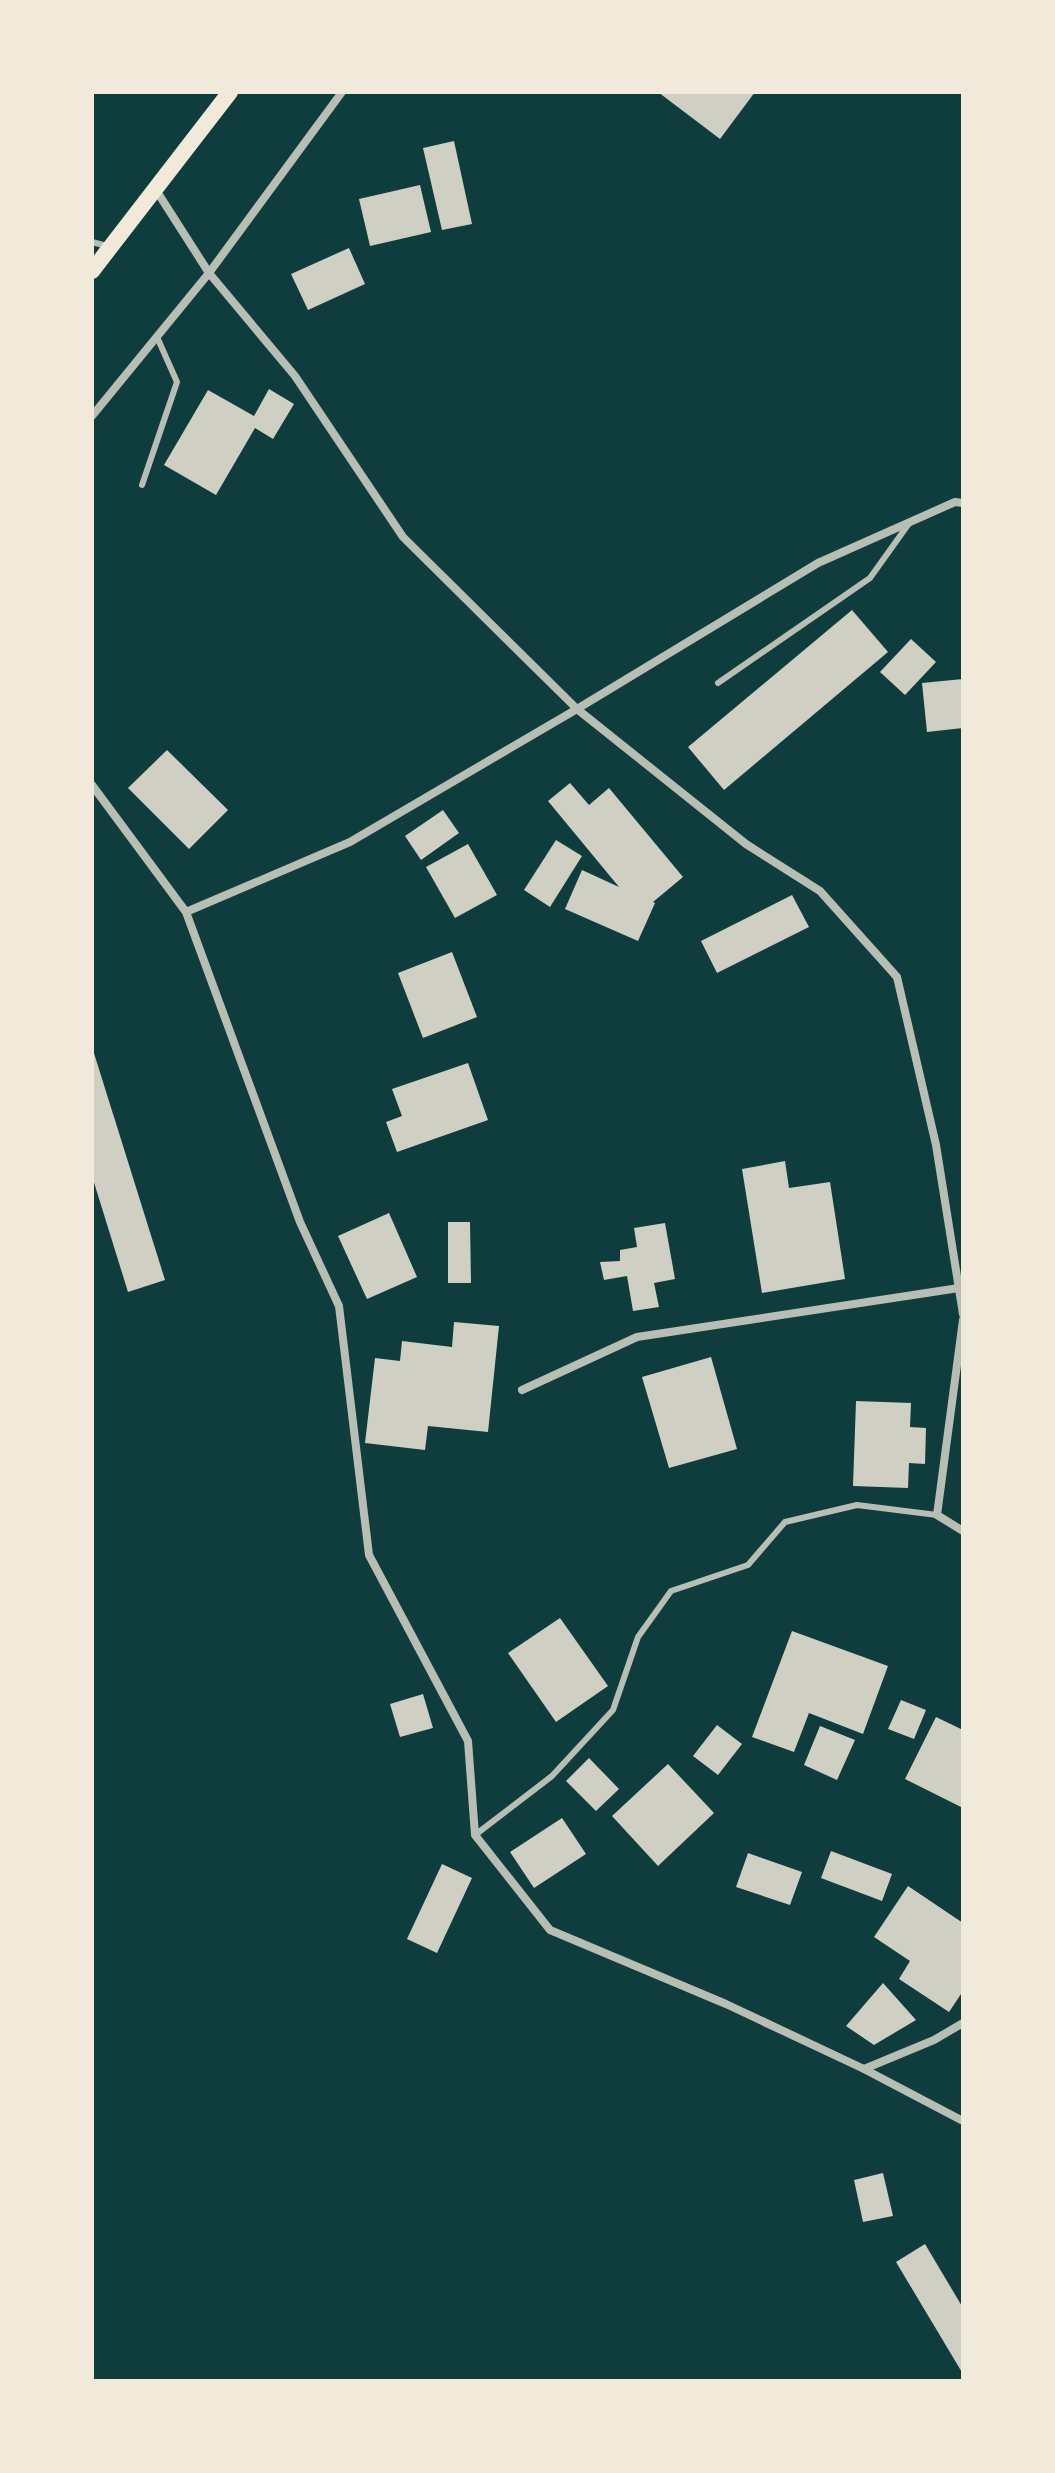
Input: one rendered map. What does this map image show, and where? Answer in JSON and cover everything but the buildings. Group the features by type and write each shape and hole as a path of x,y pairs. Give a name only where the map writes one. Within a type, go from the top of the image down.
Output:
{"main road":[{"path":"92,271 230,92"}],"street":[{"path":"92,416 209,273 342,92"},
{"path":"156,190 209,273 295,376 403,537 577,709 746,844 820,891 897,977 936,1145 963,1317 937,1515 963,1531"},
{"path":"186,912 350,842 818,563 960,500"},
{"path":"92,785 186,912 300,1222 339,1306 369,1555 468,1741 475,1835 550,1930 726,2004 864,2069 963,2121"},
{"path":"522,1390 637,1337 959,1288"},
{"path":"864,2069 934,2040 963,2023"}],"lane":[{"path":"92,242 111,247"},
{"path":"142,485 177,382 157,337"},
{"path":"718,683 870,578 910,522"},
{"path":"475,1835 552,1776 613,1710 638,1637 671,1591 748,1565 785,1522 857,1505 937,1515"}]}
